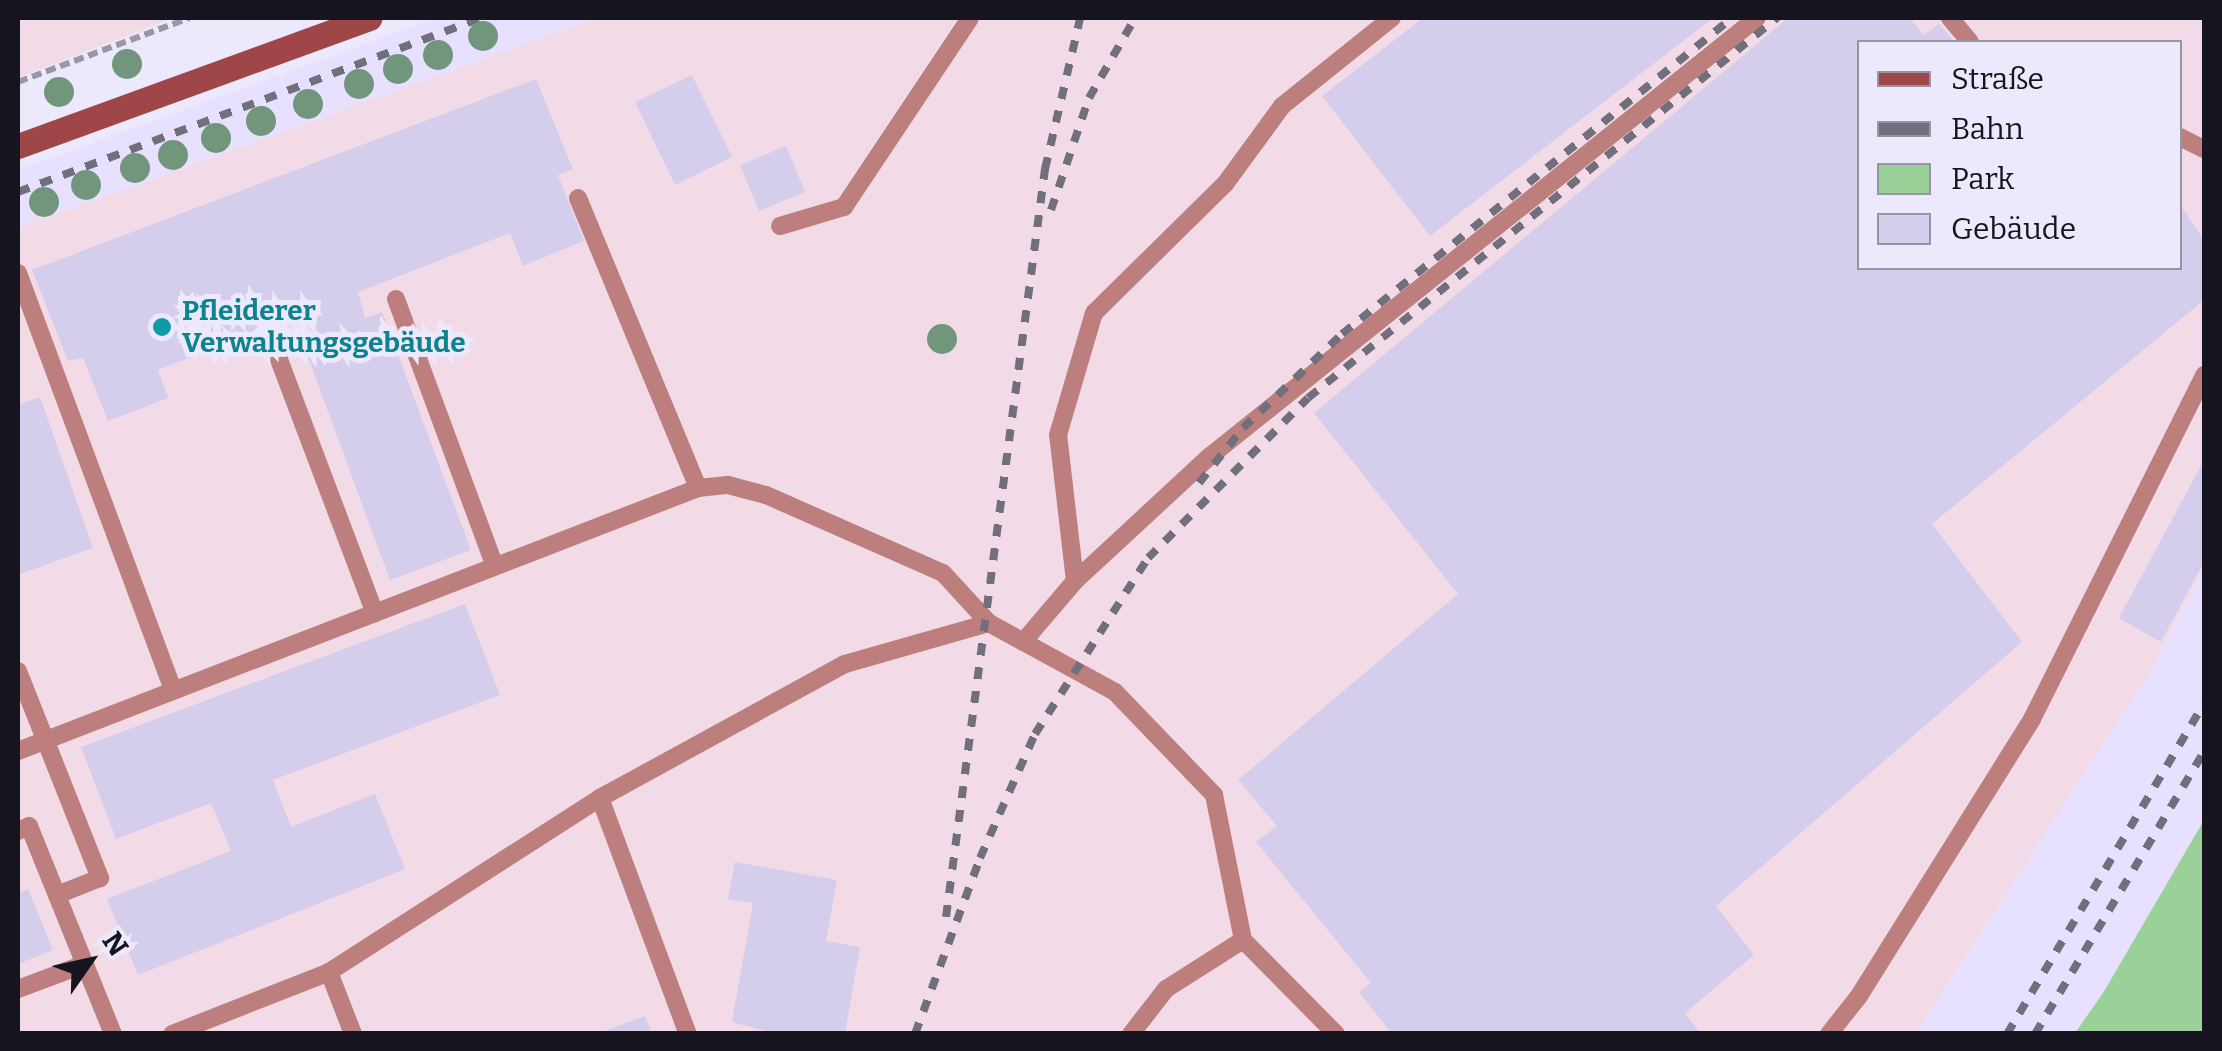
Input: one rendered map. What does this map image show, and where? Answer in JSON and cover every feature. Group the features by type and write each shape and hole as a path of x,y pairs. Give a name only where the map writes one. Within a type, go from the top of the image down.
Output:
{"street":[{"path":"18,146 369,18"}],"lane":[{"path":"780,226 844,207 970,18"},
{"path":"1075,581 1058,435 1094,313 1225,184 1282,106 1392,18"},
{"path":"1023,642 1075,581 1343,346 1757,18"},
{"path":"1950,18 1968,40"},
{"path":"578,198 698,488"},
{"path":"18,273 173,689"},
{"path":"396,299 494,566"},
{"path":"272,341 375,613"},
{"path":"1829,1034 1860,996 2032,718 2204,375"},
{"path":"18,751 698,488 728,484 766,495 943,573 989,623 1114,692 1214,795 1242,940 1336,1034"},
{"path":"172,1034 329,972 600,798 845,664 989,623"},
{"path":"18,671 100,878 57,894"},
{"path":"600,798 688,1034"},
{"path":"18,830 30,826 113,1034"},
{"path":"1131,1034 1166,989 1242,940"},
{"path":"18,989 85,964"},
{"path":"329,972 353,1034"}],"path":[{"path":"18,82 188,18"}],"shaded area":[{"path":"18,18 173,18 18,78"},
{"path":"436,18 597,18 18,228 18,170"},
{"path":"597,18 2204,18 2204,568 2153,667 1916,1033 18,1033 18,228"},
{"path":"2204,568 2204,820 2103,993 2075,1033 1916,1034 2153,667"}],"green space":[{"path":"2204,820 2204,1033 2075,1033 2103,993"}],"building":[{"path":"1423,18 1713,18 1430,236 1322,96"},
{"path":"1788,18 1909,18 1924,35 1939,24 1953,40 1857,40 1857,270 2182,270 2182,208 2204,239 2204,300 1932,524 2022,642 1716,906 1754,955 1685,1013 1701,1034 1392,1034 1359,992 1371,983 1256,842 1277,826 1238,780 1458,594 1314,413"},
{"path":"692,75 732,157 675,185 635,102"},
{"name":"Pfleiderer Verwaltungsgebäude","path":"536,79 573,169 558,175 584,241 523,266 510,233 358,292 365,318 382,312 471,550 390,580 302,341 319,335 309,311 158,370 168,398 108,421 83,358 68,361 32,270"},
{"path":"786,146 805,192 759,211 740,165"},
{"path":"40,397 93,548 20,574 18,405"},
{"path":"2204,460 2204,562 2161,642 2119,618"},
{"path":"465,604 500,695 273,780 291,827 375,794 405,869 138,975 107,899 231,851 211,803 116,839 81,747"},
{"path":"735,862 837,880 826,941 860,947 845,1034 777,1034 732,1022 753,903 728,899"},
{"path":"28,889 53,950 18,964 18,893"},
{"path":"645,1016 652,1034 599,1034 599,1033"}],"railway":[{"path":"18,192 481,18"},
{"path":"946,917 1045,169 1080,18"},
{"path":"1051,210 1089,98 1135,18"},
{"path":"1199,483 1243,428 1342,334 1732,18"},
{"path":"915,1034 980,858 1035,734 1148,558 1308,398 1777,18"},
{"path":"2007,1034 2204,704"},
{"path":"2035,1034 2204,752"}],"place":[{"name":"Pfleiderer Verwaltungsgebäude","path":"162,327"}]}
